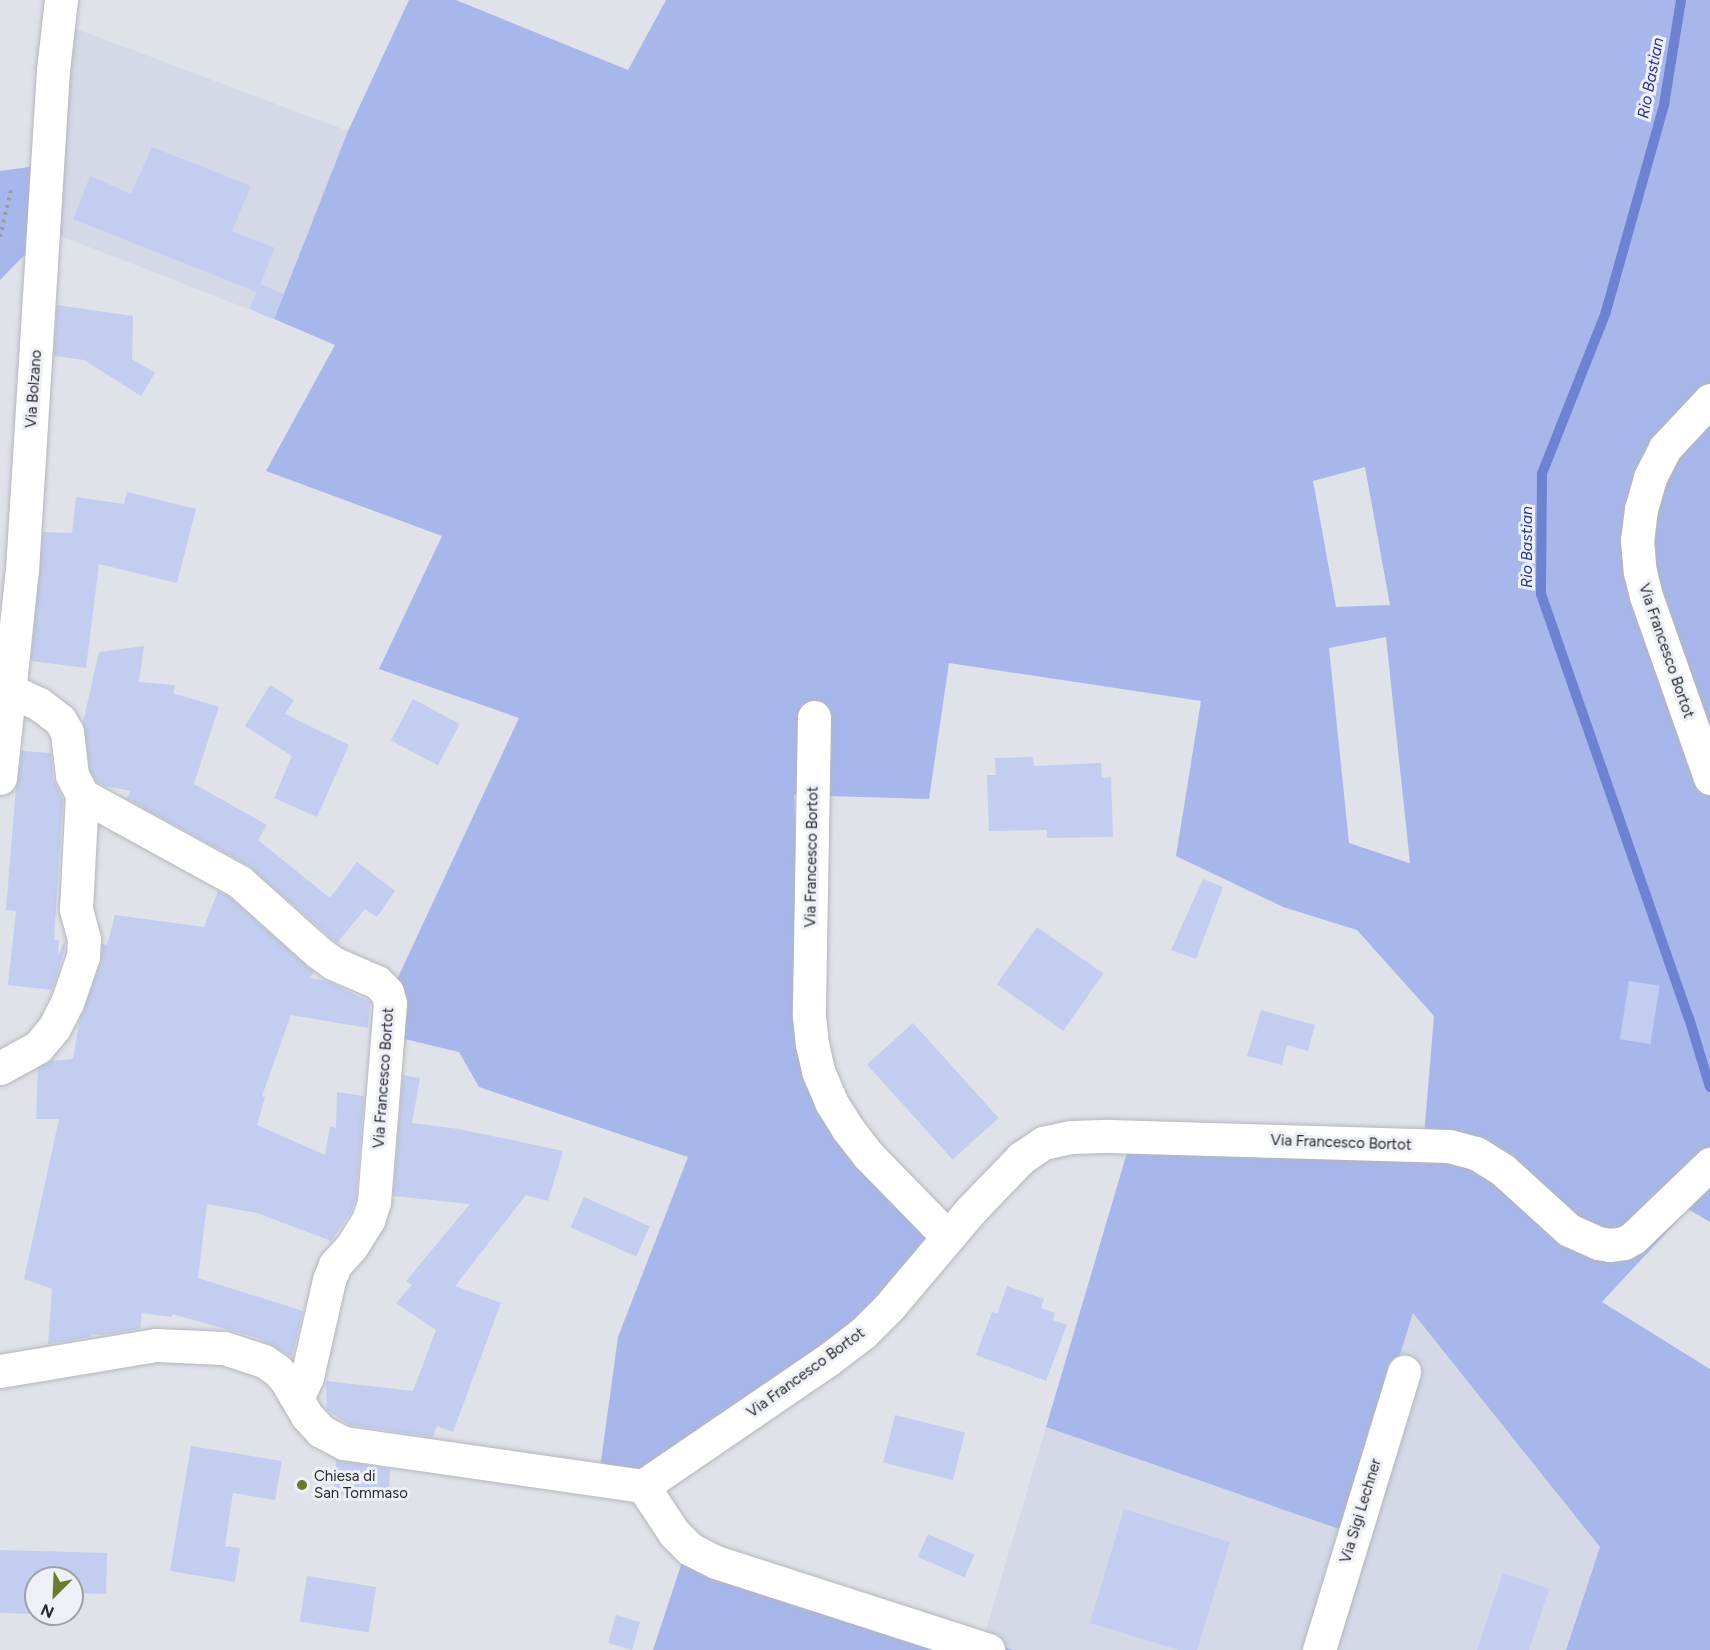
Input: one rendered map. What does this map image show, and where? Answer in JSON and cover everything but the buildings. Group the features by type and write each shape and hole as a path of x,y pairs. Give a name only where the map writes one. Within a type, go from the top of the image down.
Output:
{"street":[{"name":"Via Bolzano","path":"0,778 22,570 53,69 61,0"},
{"name":"Via Francesco Bortot","path":"1710,400 1665,448 1650,478 1641,508 1637,540 1640,572 1646,596 1710,778"},
{"path":"0,1068 38,1047 54,1028 67,1003 83,956 84,939 76,909 82,795 72,775 66,732 60,720 39,704 9,690"},
{"name":"Via Francesco Bortot","path":"814,717 809,1016 818,1071 831,1102 868,1156 948,1237"},
{"name":"Via Francesco Bortot","path":"82,795 240,882 318,952 333,963 377,982 387,992 390,1003 374,1202 368,1220 351,1247 335,1265 329,1280 308,1377 297,1398"},
{"name":"Via Francesco Bortot","path":"643,1486 863,1333 889,1307 948,1237 1021,1158 1043,1143 1071,1137 1449,1146 1476,1153 1503,1170 1569,1230 1598,1243 1610,1245 1624,1243 1633,1238 1706,1168"},
{"path":"0,1371 156,1345 201,1345 224,1348 264,1361 286,1380 308,1416 321,1431 344,1443 643,1486 674,1533 690,1549 716,1562 988,1650"},
{"name":"Via Sigi Lechner","path":"1319,1650 1404,1372"}],"shaded area":[{"path":"409,0 456,0 628,70 666,0 1710,0 1710,1222 1688,1209 1602,1302 1710,1369 1710,1650 1566,1650 1600,1547 1413,1313 1345,1531 1046,1427 1134,1129 1424,1136 1434,1016 1357,930 1283,907 1176,856 1201,701 949,663 929,799 794,795 799,911 795,1045 955,1230 701,1456 597,1490 618,1337 688,1157 479,1087 459,1052 392,1036 393,988 519,718 379,669 442,536 266,471 335,345 274,319 348,131","holes":["1365,467 1390,605 1336,607 1313,481","1386,637 1410,863 1349,843 1329,648"]},
{"path":"66,25 348,131 274,319 48,231"},
{"path":"51,164 48,231 0,280 0,171"},
{"path":"1413,1313 1600,1547 1566,1650 1013,1650 983,1640 1046,1427 1345,1530"},
{"path":"683,1559 983,1640 1013,1650 653,1650"}],"waterway":[{"name":"Rio Bastian","path":"1681,0 1664,105 1606,312 1542,474 1541,594 1689,1018 1710,1087"}],"place":[{"name":"Chiesa di San Tommaso","path":"302,1485"}]}
